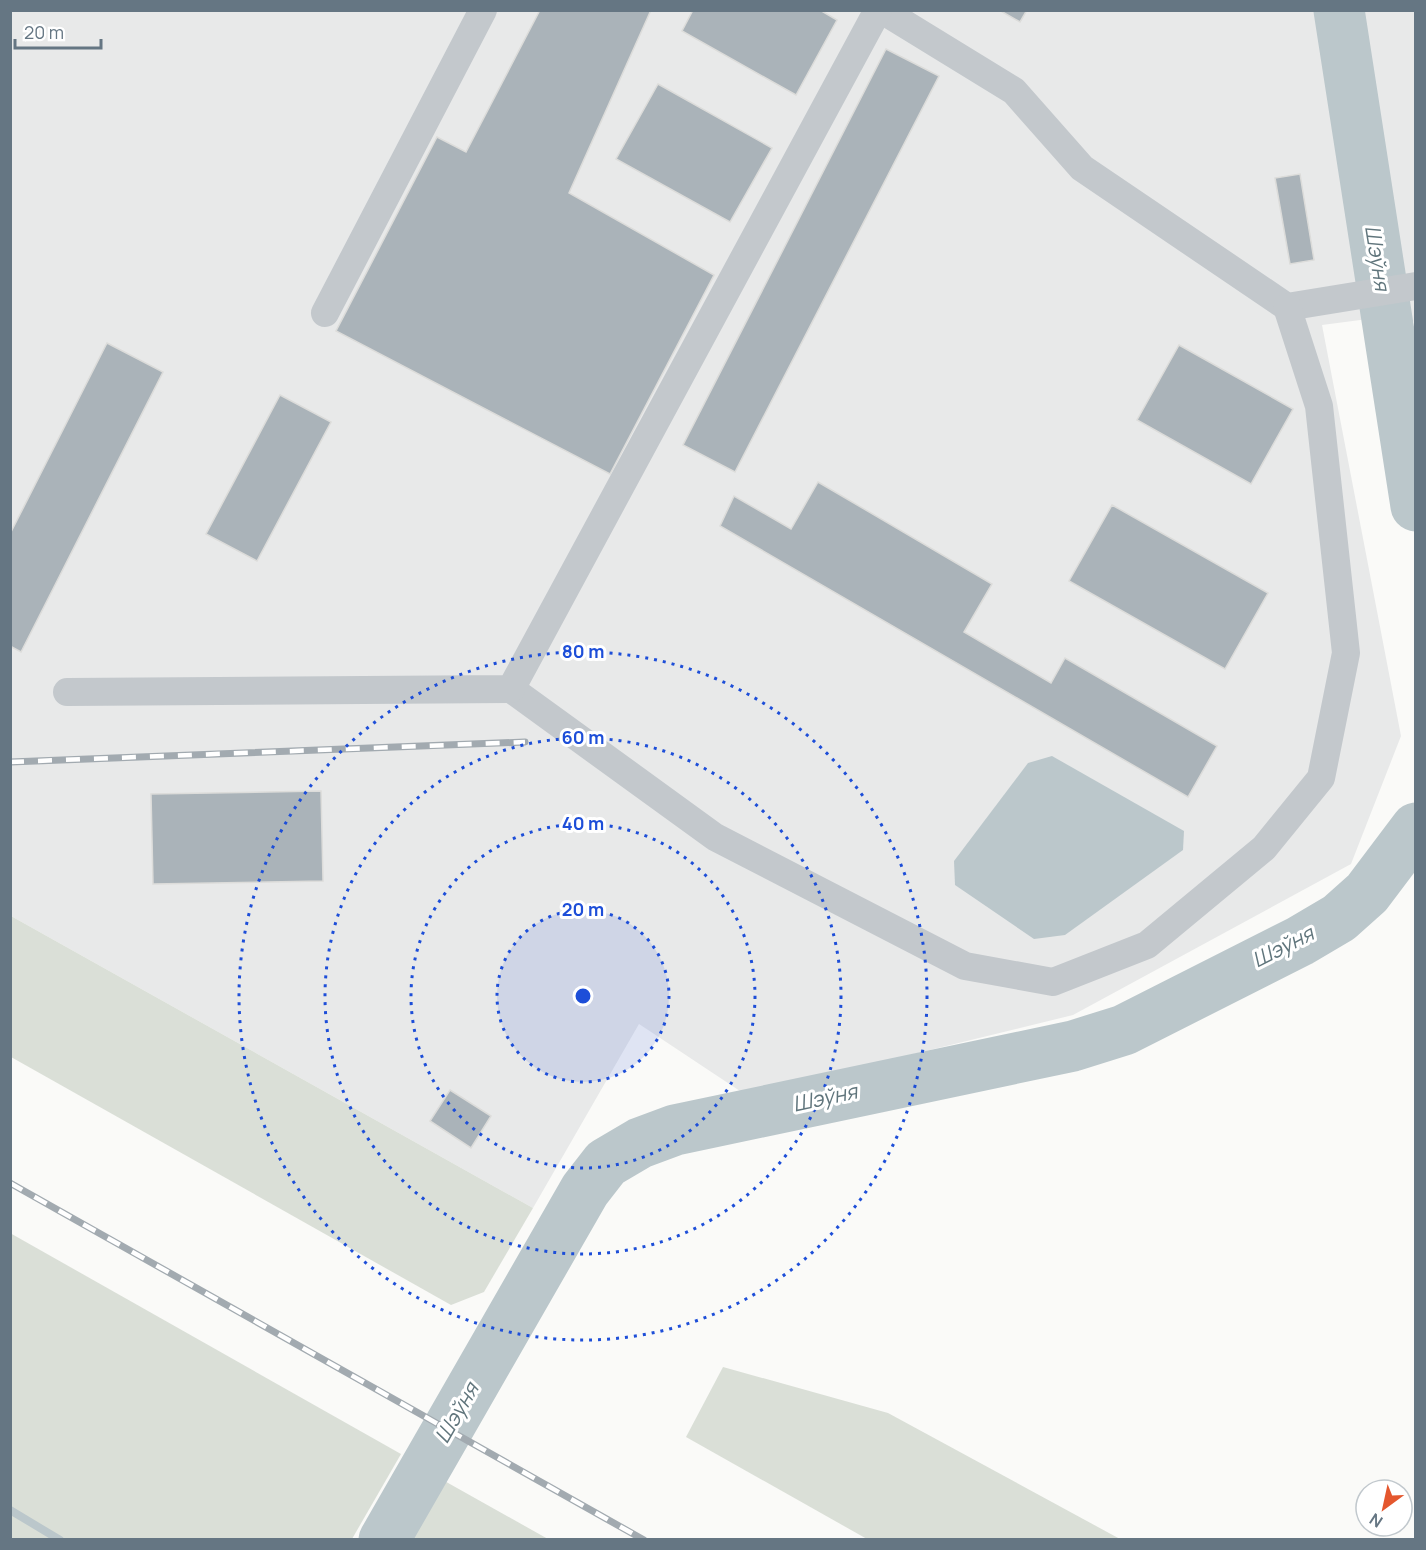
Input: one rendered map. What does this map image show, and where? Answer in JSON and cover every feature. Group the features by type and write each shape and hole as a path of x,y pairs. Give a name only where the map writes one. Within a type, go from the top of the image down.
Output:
{"lane":[{"path":"325,313 483,10"},
{"path":"67,692 511,689 715,837 965,966 1053,982 1147,945 1264,848 1321,777 1346,653 1319,406 1287,307 1082,168 1014,91 880,10 511,689"},
{"path":"1287,307 1416,286"}],"shaded area":[{"path":"11,11 1415,11 1415,323 1406,314 1322,325 1401,736 1351,864 1073,1015 746,1095 639,1024 533,1208 11,916"},
{"path":"1052,756 1184,831 1183,850 1065,935 1034,939 955,885 954,861 1028,763"},
{"path":"11,916 533,1208 484,1292 451,1305 11,1057"},
{"path":"10,1233 401,1454 352,1539 11,1539"},
{"path":"723,1367 888,1413 1120,1539 867,1539 686,1437"},
{"path":"441,1479 548,1539 406,1539"}],"building":[{"path":"540,10 651,10 569,193 714,275 610,474 336,331 437,137 466,152"},
{"path":"693,10 820,10 837,20 796,95 682,31"},
{"path":"999,10 1027,10 1020,22"},
{"path":"886,49 939,76 735,472 683,445"},
{"path":"658,84 772,148 730,222 616,159"},
{"path":"1300,174 1314,260 1290,264 1275,178"},
{"path":"107,343 163,372 21,652 10,646 10,534"},
{"path":"1179,345 1293,409 1251,484 1137,420"},
{"path":"280,395 331,422 257,561 206,534"},
{"path":"818,482 992,584 964,632 1051,683 1065,658 1217,746 1188,797 720,526 734,496 791,529"},
{"path":"1112,505 1268,593 1225,669 1069,581"},
{"path":"321,791 323,881 153,884 151,794"},
{"path":"450,1090 491,1116 471,1148 430,1121"}],"waterway":[{"name":"Шэўня","path":"1339,10 1416,506"},
{"name":"Шэўня","path":"384,1540 585,1190 606,1163 640,1143 675,1130 1073,1046 1124,1030 1300,941 1339,918 1367,893 1416,828"},
{"path":"10,1510 60,1540"}],"railway":[{"path":"10,762 525,742"},
{"path":"10,1183 644,1540"}]}
